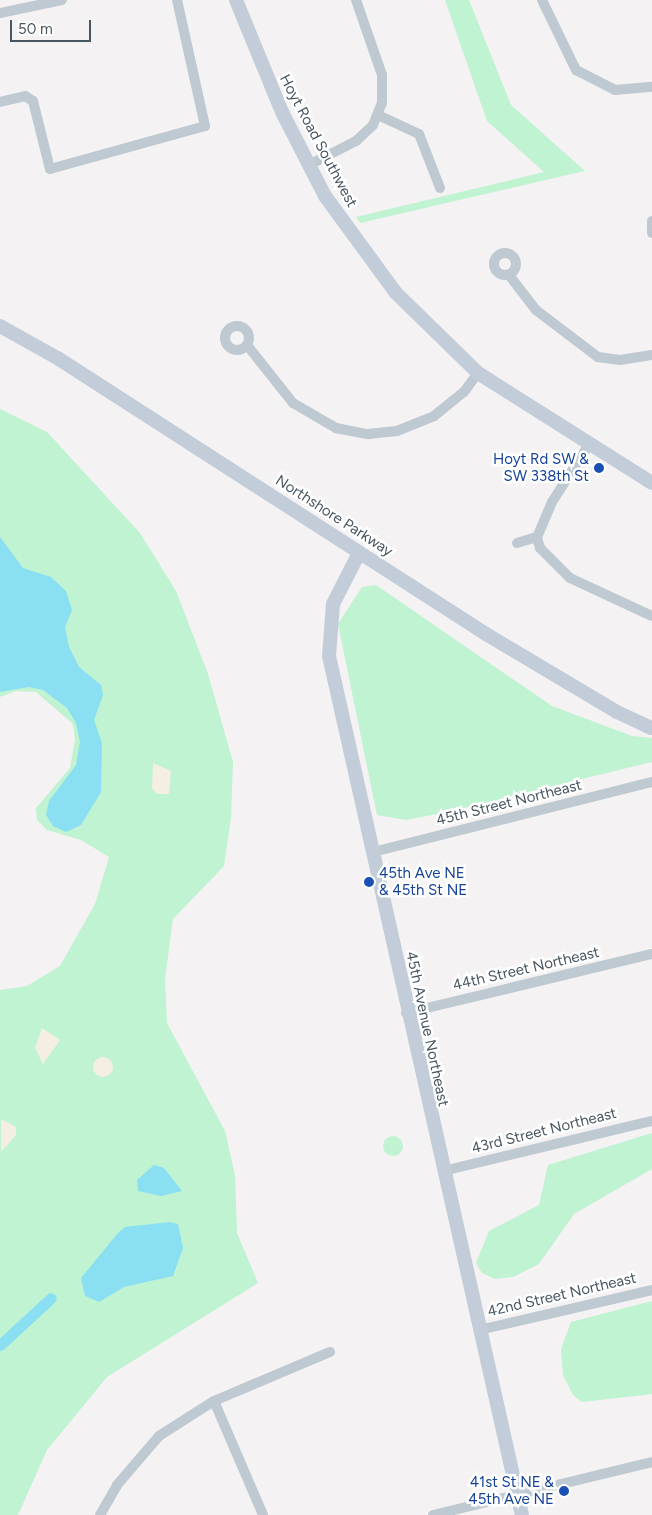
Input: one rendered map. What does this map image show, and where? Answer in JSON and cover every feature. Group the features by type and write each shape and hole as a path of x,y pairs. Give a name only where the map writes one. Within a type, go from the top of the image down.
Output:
{"street":[{"path":"0,13 62,0"},
{"path":"0,102 25,96 33,101 50,169 205,126 176,0"},
{"name":"Hoyt Road Southwest","path":"236,0 282,112 309,164 359,247 396,293 478,373 588,446 652,483"},
{"path":"309,164 356,141 378,115 382,75 356,0"},
{"path":"542,0 576,70 615,90 652,87"},
{"path":"378,115 419,134 440,188"},
{"path":"652,221 652,233"},
{"path":"508,275 536,310 598,357 620,360 652,355"},
{"name":"Northshore Parkway","path":"0,326 59,359 359,553 585,694 652,728"},
{"path":"247,345 293,402 336,428 368,434 398,432 434,416 464,392 478,373"},
{"path":"588,446 568,471 537,537 544,556 570,578 652,616"},
{"path":"517,543 537,537"},
{"name":"45th Avenue Northeast","path":"359,553 332,604 328,648 406,1013 522,1515"},
{"name":"45th Street Northeast","path":"373,852 652,782"},
{"name":"44th Street Northeast","path":"406,1013 652,954"},
{"name":"43rd Street Northeast","path":"443,1171 652,1121"},
{"name":"42nd Street Northeast","path":"479,1330 652,1290"},
{"path":"100,1515 147,1446 214,1401 330,1352"},
{"path":"214,1401 263,1515"},
{"path":"433,1515 652,1462"}],"green space":[{"path":"445,0 469,0 511,105 585,171 360,223 356,217 544,172 487,121"},
{"path":"0,409 47,432 140,533 176,591 208,674 233,762 231,818 224,866 173,919 165,979 167,1023 225,1131 235,1175 237,1233 258,1283 107,1377 47,1450 18,1515 0,1515 0,990 27,986 60,966 95,904 109,857 81,840 47,830 37,820 36,808 70,768 75,740 73,724 36,692 16,691 0,697"},
{"path":"376,585 552,706 632,736 652,738 652,762 447,812 406,820 377,815 338,624 362,587"},
{"path":"652,1133 652,1169 574,1214 539,1264 513,1277 495,1279 482,1273 476,1263 489,1231 539,1205 548,1165"},
{"path":"393,1136 400,1139 403,1146 400,1153 393,1156 386,1153 383,1146 386,1139"},
{"path":"652,1301 652,1394 582,1402 573,1395 563,1375 561,1349 571,1322"}],"sand":[{"path":"153,763 171,771 169,794 157,794 152,788"},
{"path":"42,1028 60,1040 43,1064 35,1048"},
{"path":"103,1057 110,1060 113,1067 110,1074 103,1077 96,1074 93,1067 96,1060"},
{"path":"1,1119 16,1127 16,1135 1,1152"}],"water":[{"path":"0,537 23,568 51,577 66,591 72,610 65,627 69,647 79,667 101,685 103,695 94,720 102,743 101,792 81,825 66,832 53,826 46,815 49,801 76,765 80,742 76,723 67,708 43,690 29,687 0,692"},
{"path":"154,1165 164,1168 182,1191 161,1196 138,1191 137,1180"},
{"path":"170,1222 178,1224 183,1248 173,1276 124,1287 99,1302 85,1296 81,1278 118,1233 125,1227"}],"waterway":[{"path":"0,1345 51,1298"}],"place":[{"name":"Hoyt Rd SW & SW 338th St","path":"599,468"},
{"name":"45th Ave NE & 45th St NE","path":"369,882"},
{"name":"41st St NE & 45th Ave NE","path":"564,1491"}]}
